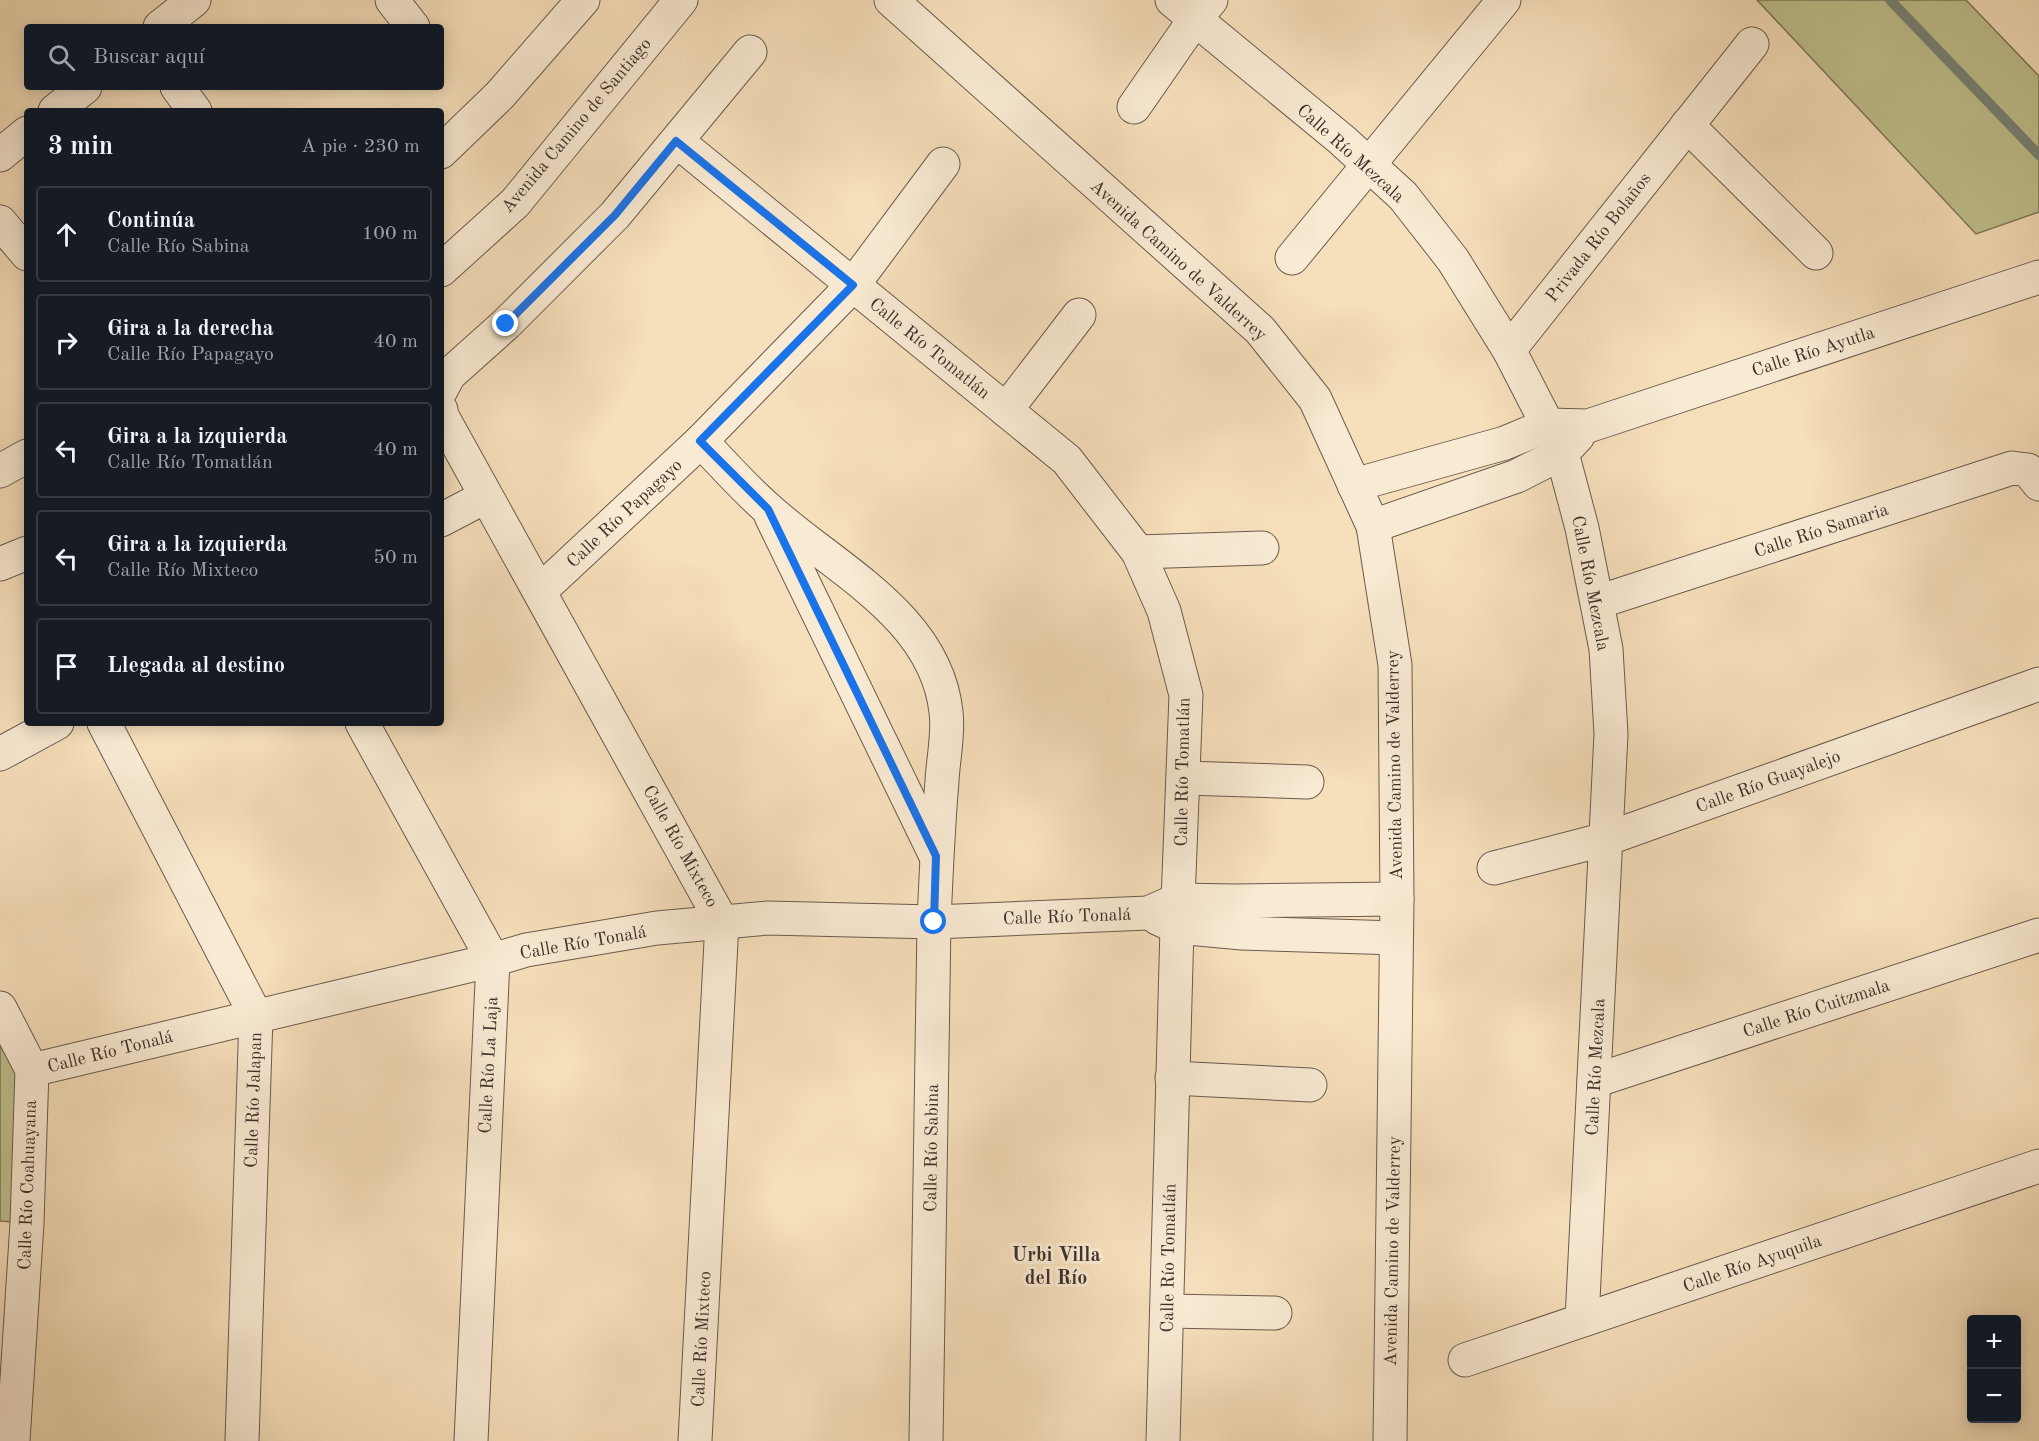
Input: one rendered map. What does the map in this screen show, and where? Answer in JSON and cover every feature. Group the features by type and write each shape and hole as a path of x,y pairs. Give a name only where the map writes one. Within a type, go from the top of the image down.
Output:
{"street":[{"path":"164,24 194,0"},
{"path":"392,0 411,24"},
{"path":"444,149 500,95 583,0"},
{"name":"Avenida Camino de Santiago","path":"444,267 515,203 681,0"},
{"name":"Avenida Camino de Valderrey","path":"891,0 1260,330 1315,399 1373,526 1395,665 1397,899 1390,1441"},
{"path":"1292,258 1504,0"},
{"path":"1134,107 1193,6"},
{"name":"Calle Río Mezcala","path":"1193,6 1403,196 1453,260 1509,350 1555,439 1598,602 1606,649 1611,734 1582,1320"},
{"name":"Privada Río Bolaños","path":"1509,350 1752,44"},
{"path":"444,384 449,375 506,324 615,215 750,52"},
{"path":"59,108 81,90"},
{"path":"179,90 193,108"},
{"path":"1687,125 1816,253"},
{"path":"0,155 24,135"},
{"name":"Calle Río Tomatlán","path":"676,141 1067,460 1138,552 1164,611 1186,695 1177,913 1163,1441"},
{"name":"Calle Río Papagayo","path":"540,591 700,441 853,285 943,164"},
{"path":"0,222 24,250"},
{"name":"Calle Río Ayutla","path":"1354,485 1505,443 1555,439 1588,426 2039,277"},
{"path":"1006,410 1079,315"},
{"name":"Calle Río Mixteco","path":"444,420 722,922 695,1441"},
{"name":"Calle Río Ayutla","path":"1373,526 1517,476 1555,439"},
{"name":"Calle Río Sabina","path":"700,441 768,509 866,587 905,625 924,647 939,675 946,714 936,856 934,922 926,1441"},
{"path":"0,471 24,458"},
{"name":"Calle Río Samaria","path":"1598,602 2012,468 2028,470 2039,484"},
{"path":"444,518 485,497"},
{"name":"Calle Río Sabina","path":"768,509 936,856"},
{"path":"1138,552 1262,548"},
{"path":"0,564 24,554"},
{"name":"Calle Río Guayalejo","path":"1494,868 1606,839 2039,684"},
{"path":"0,754 51,726"},
{"name":"Calle Río Jalapan","path":"106,726 256,1016 242,1441"},
{"path":"364,726 493,960"},
{"path":"1184,778 1307,782"},
{"name":"Calle Río Tonalá","path":"32,1070 537,948 657,928 768,918 934,922 1177,913 1235,901 1397,899"},
{"name":"Calle Río Tonalá","path":"1177,913 1242,933 1396,938"},
{"name":"Calle Río Cuitzmala","path":"1594,1081 2039,935"},
{"name":"Calle Río La Laja","path":"471,1441 493,960"},
{"name":"Calle Río Coahuayana","path":"0,1008 32,1070 13,1222 14,1441"},
{"path":"1173,1078 1310,1085"},
{"name":"Calle Río Ayuquila","path":"1465,1360 2039,1166"},
{"path":"1167,1311 1275,1313"}],"green space":[{"path":"1757,0 1966,0 2039,76 2039,212 1976,234"},
{"path":"0,1008 32,1070 27,1223 0,1221"}],"waterway":[{"path":"1890,0 2039,155"}],"district":[{"name":"Urbi Villa del Río","path":"1056,1266"}],"route":[{"path":"506,324 615,215 676,141 853,285 700,441 768,509 936,856 934,922"}]}
